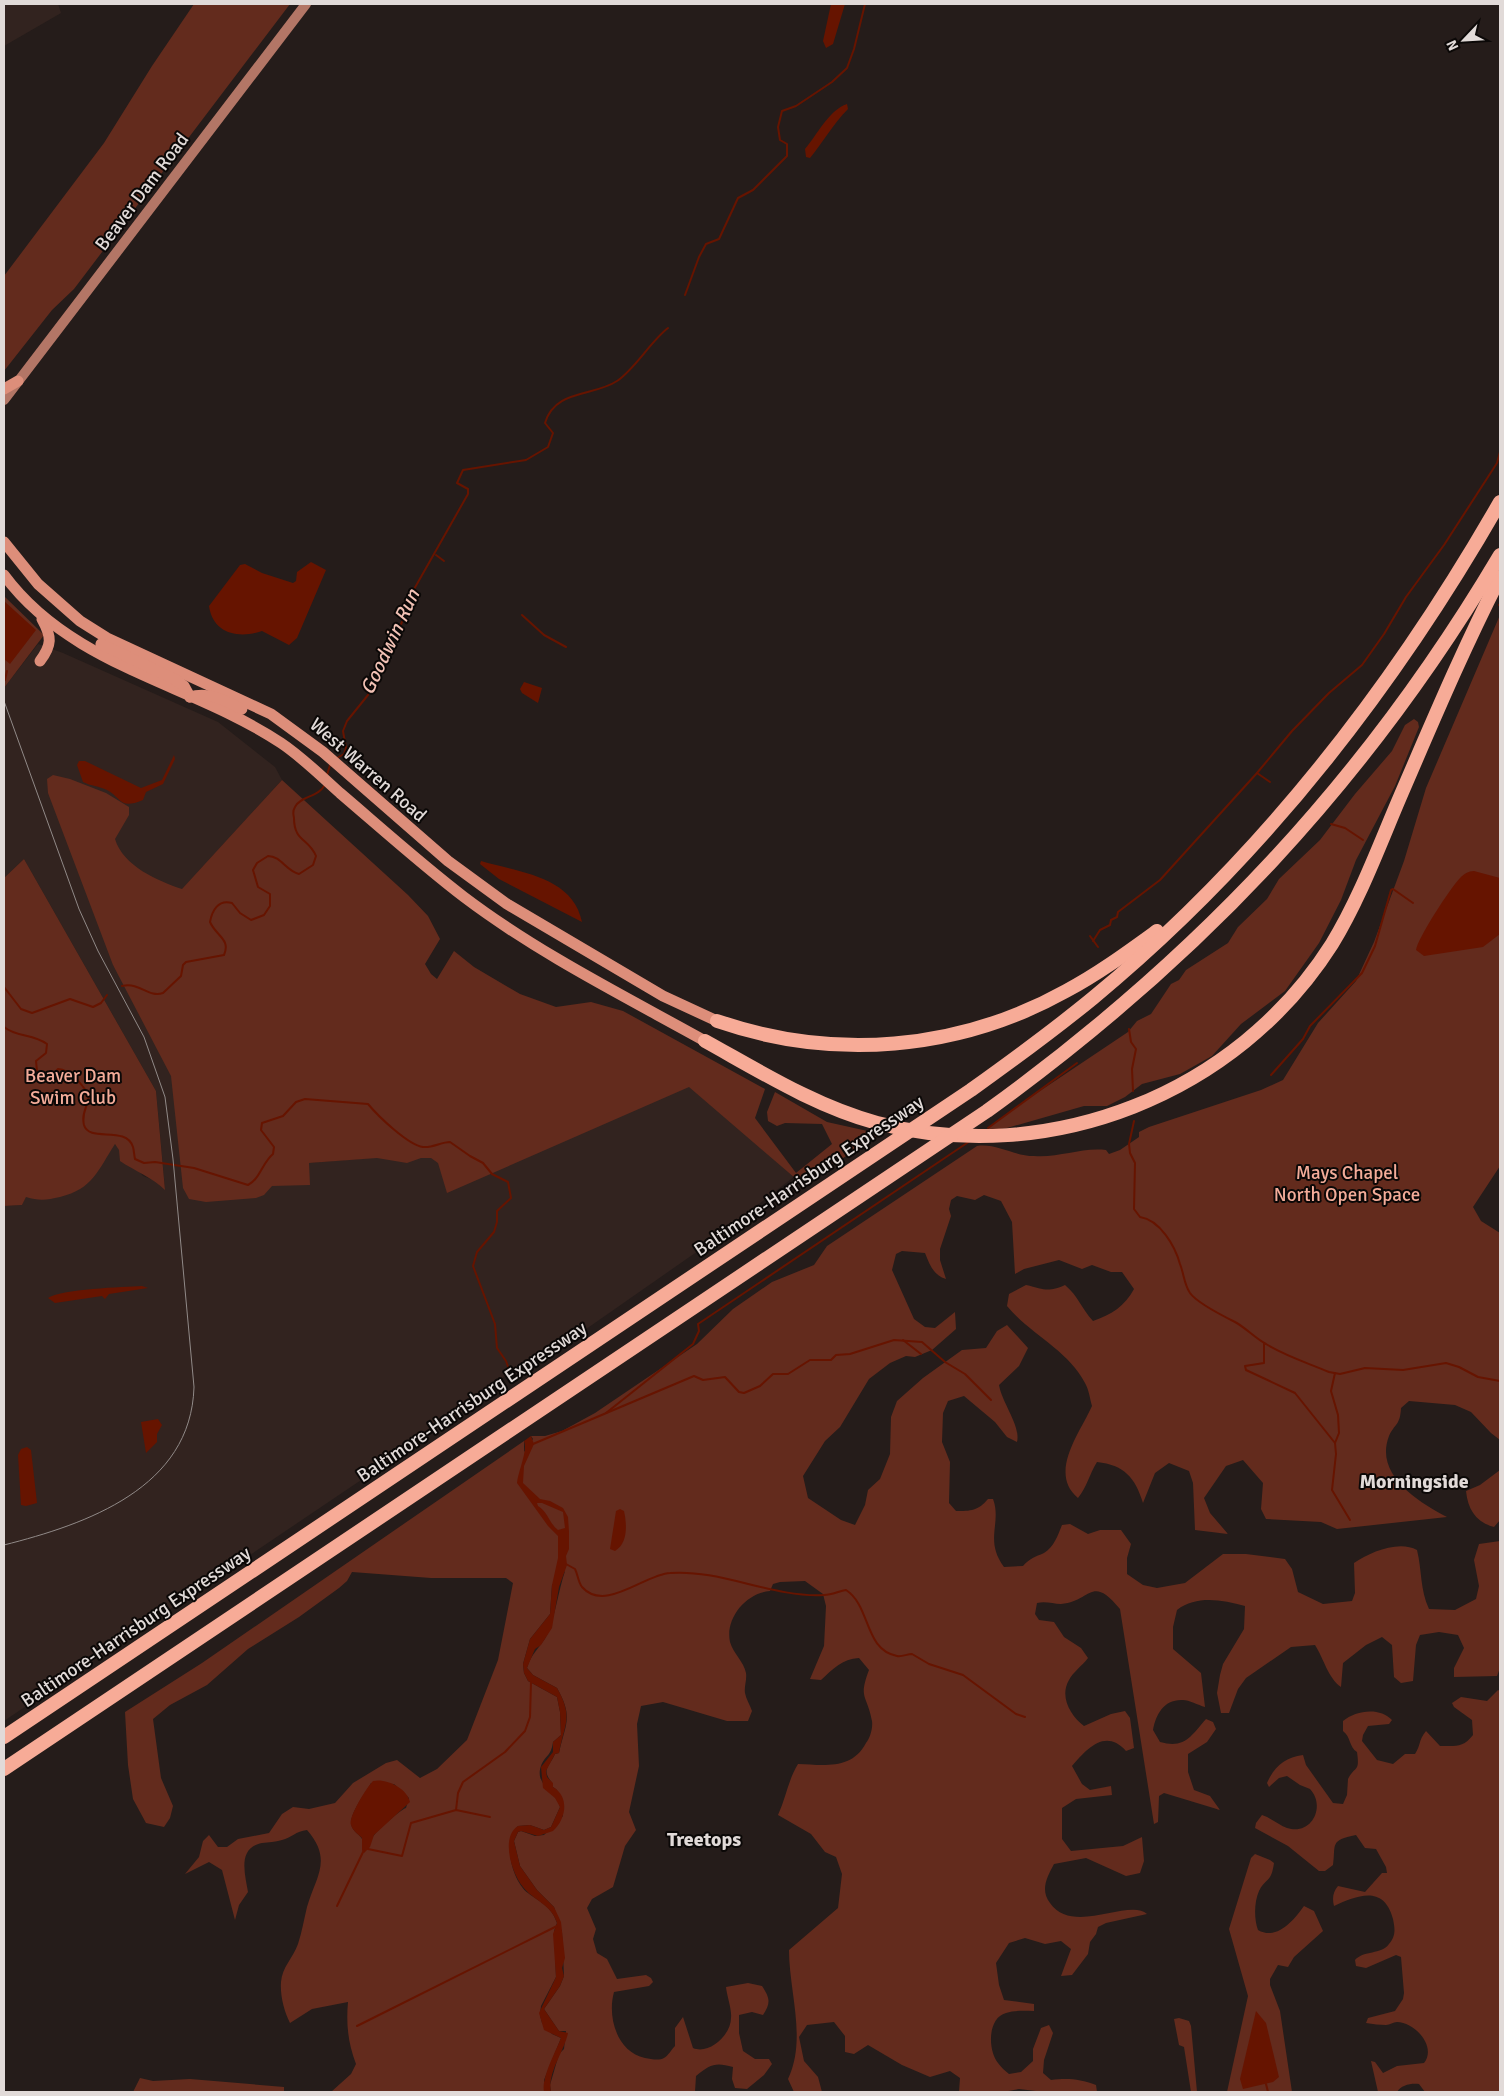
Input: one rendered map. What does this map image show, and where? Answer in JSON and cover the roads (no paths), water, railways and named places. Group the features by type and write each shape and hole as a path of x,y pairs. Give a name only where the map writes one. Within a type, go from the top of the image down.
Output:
{"highway":[{"name":"Baltimore-Harrisburg Expressway","path":"4,1737 972,1090 1093,998 1202,898 1278,818 1357,722 1434,612 1500,502"},
{"path":"4,1769 986,1111 1109,1018 1221,915 1318,812 1367,752 1424,675 1471,604 1500,555"},
{"path":"705,1041 801,1094 876,1122 938,1134 1014,1135 1067,1127 1107,1117 1159,1097 1204,1072 1238,1048 1288,1001 1317,966 1349,915 1451,678 1500,577"},
{"path":"717,1021 740,1029 793,1041 839,1045 901,1044 954,1035 1002,1020 1064,992 1103,969 1202,898"}],"main road":[{"name":"Beaver Dam Road","path":"4,400 306,4"},
{"path":"4,389 18,382"},
{"name":"West Warren Road","path":"4,542 22,568 64,609 107,638 272,714 323,752 448,861 506,904 663,996 717,1021"},
{"name":"West Warren Road","path":"4,575 39,614 90,650 262,731 290,750 438,877 496,919 559,958 705,1041"},
{"path":"64,609 101,643 176,680 184,686 190,697 201,694 209,695 264,718 311,743"},
{"path":"39,614 49,632 51,642 40,662"}],"waterway":[{"name":"Goodwin Run","path":"685,295 699,257 706,244 719,239 738,198 753,190 787,156 787,144 780,140 778,127 782,111 796,106 832,82 847,68 854,49 865,4"},
{"name":"Goodwin Run","path":"337,758 344,754 346,748 343,731 347,721 368,695 402,622 413,591 468,494 468,489 457,483 463,470 526,460 548,447 553,433 545,423 550,412 557,404 576,395 597,390 617,381 630,370 655,340 668,328"},
{"path":"1257,773 1292,731 1329,693 1362,665 1384,634 1406,597 1444,545 1497,463 1500,452"},
{"path":"436,555 444,561"},
{"path":"522,615 544,635 566,647"},
{"path":"5,680 7,671"},
{"name":"Goodwin Run","path":"327,775 330,765"},
{"path":"1093,941 1100,930 1110,925 1111,920 1117,917 1118,912 1160,880 1257,773 1270,782"},
{"name":"Goodwin Run","path":"122,986 129,985 153,993 163,993 181,976 183,965 186,962 224,955 226,945 210,922 214,910 219,904 227,902 232,903 240,913 251,920 264,915 270,906 270,894 258,887 253,870 257,863 268,856 277,858 290,870 299,874 313,865 316,856 310,846 296,832 293,815 294,808 301,801 319,792 325,784"},
{"path":"1331,824 1345,828 1363,840"},
{"path":"1271,1075 1303,1039 1310,1026 1362,973 1375,946 1391,890 1393,889 1413,903"},
{"path":"1090,936 1098,947"},
{"name":"Goodwin Run","path":"4,987 21,1009 32,1013 70,999 93,1007 101,1003 107,995"},
{"path":"4,1027 47,1044 46,1053 36,1061 37,1071 49,1079 58,1069 72,1075 89,1095 83,1117 87,1130 93,1133 116,1135 129,1140 133,1147 135,1159 144,1163 155,1162 194,1168 248,1185 255,1179 273,1154 274,1147 261,1130 262,1123 283,1116 296,1102 305,1099 368,1104 379,1116 409,1141 423,1147 450,1142 483,1163 492,1174 508,1182 511,1198 497,1211 497,1222 494,1232 477,1252 473,1266 495,1324 497,1348 506,1361 512,1378"},
{"path":"1129,1029 1131,1042 1136,1049 1132,1069 1133,1091"},
{"path":"988,1128 1077,1063"},
{"path":"1134,1121 1129,1144 1130,1153 1135,1163 1134,1209 1140,1217 1154,1223 1166,1235 1178,1257 1188,1290 1198,1301 1239,1324 1273,1348 1329,1372 1340,1374 1365,1368 1403,1370 1446,1363 1459,1367 1478,1377 1500,1381"},
{"path":"606,1413 693,1344 699,1331 698,1324 970,1141"},
{"path":"533,1444 694,1376 703,1380 725,1377 739,1392 744,1393 760,1386 773,1374 788,1374 810,1360 831,1360 836,1355 850,1354 894,1340 922,1342 945,1362 965,1374 991,1400"},
{"path":"903,1340 921,1354"},
{"path":"1264,1343 1264,1363 1245,1366 1246,1370 1295,1393 1335,1443"},
{"path":"1335,1373 1331,1391 1338,1415 1339,1433 1335,1443 1336,1454 1332,1490 1350,1520"},
{"path":"566,1564 575,1569 582,1587 591,1594 602,1596 625,1590 649,1579 670,1573 708,1575 805,1595 827,1595 846,1590 860,1606 873,1637 886,1652 897,1656 912,1654 929,1664 963,1675 1016,1714 1025,1717"},
{"path":"456,1810 458,1793 463,1782 505,1752 525,1731 530,1717 531,1682"},
{"path":"368,1849 402,1856 411,1823 456,1810 490,1817"},
{"path":"337,1906 364,1850"},
{"path":"357,2026 557,1926"},
{"path":"1266,2084 1268,2092"}],"tram line":[{"path":"4,701 79,909 98,951 144,1037 165,1097 173,1159 194,1387 188,1422 175,1451 154,1476 129,1496 100,1512 68,1526 4,1545"}],"district":[{"name":"Morningside","path":"1414,1481"},
{"name":"Treetops","path":"704,1839"}],"park label":[{"name":"Beaver Dam Swim Club","path":"73,1087"},
{"name":"Mays Chapel North Open Space","path":"1347,1184"}]}
